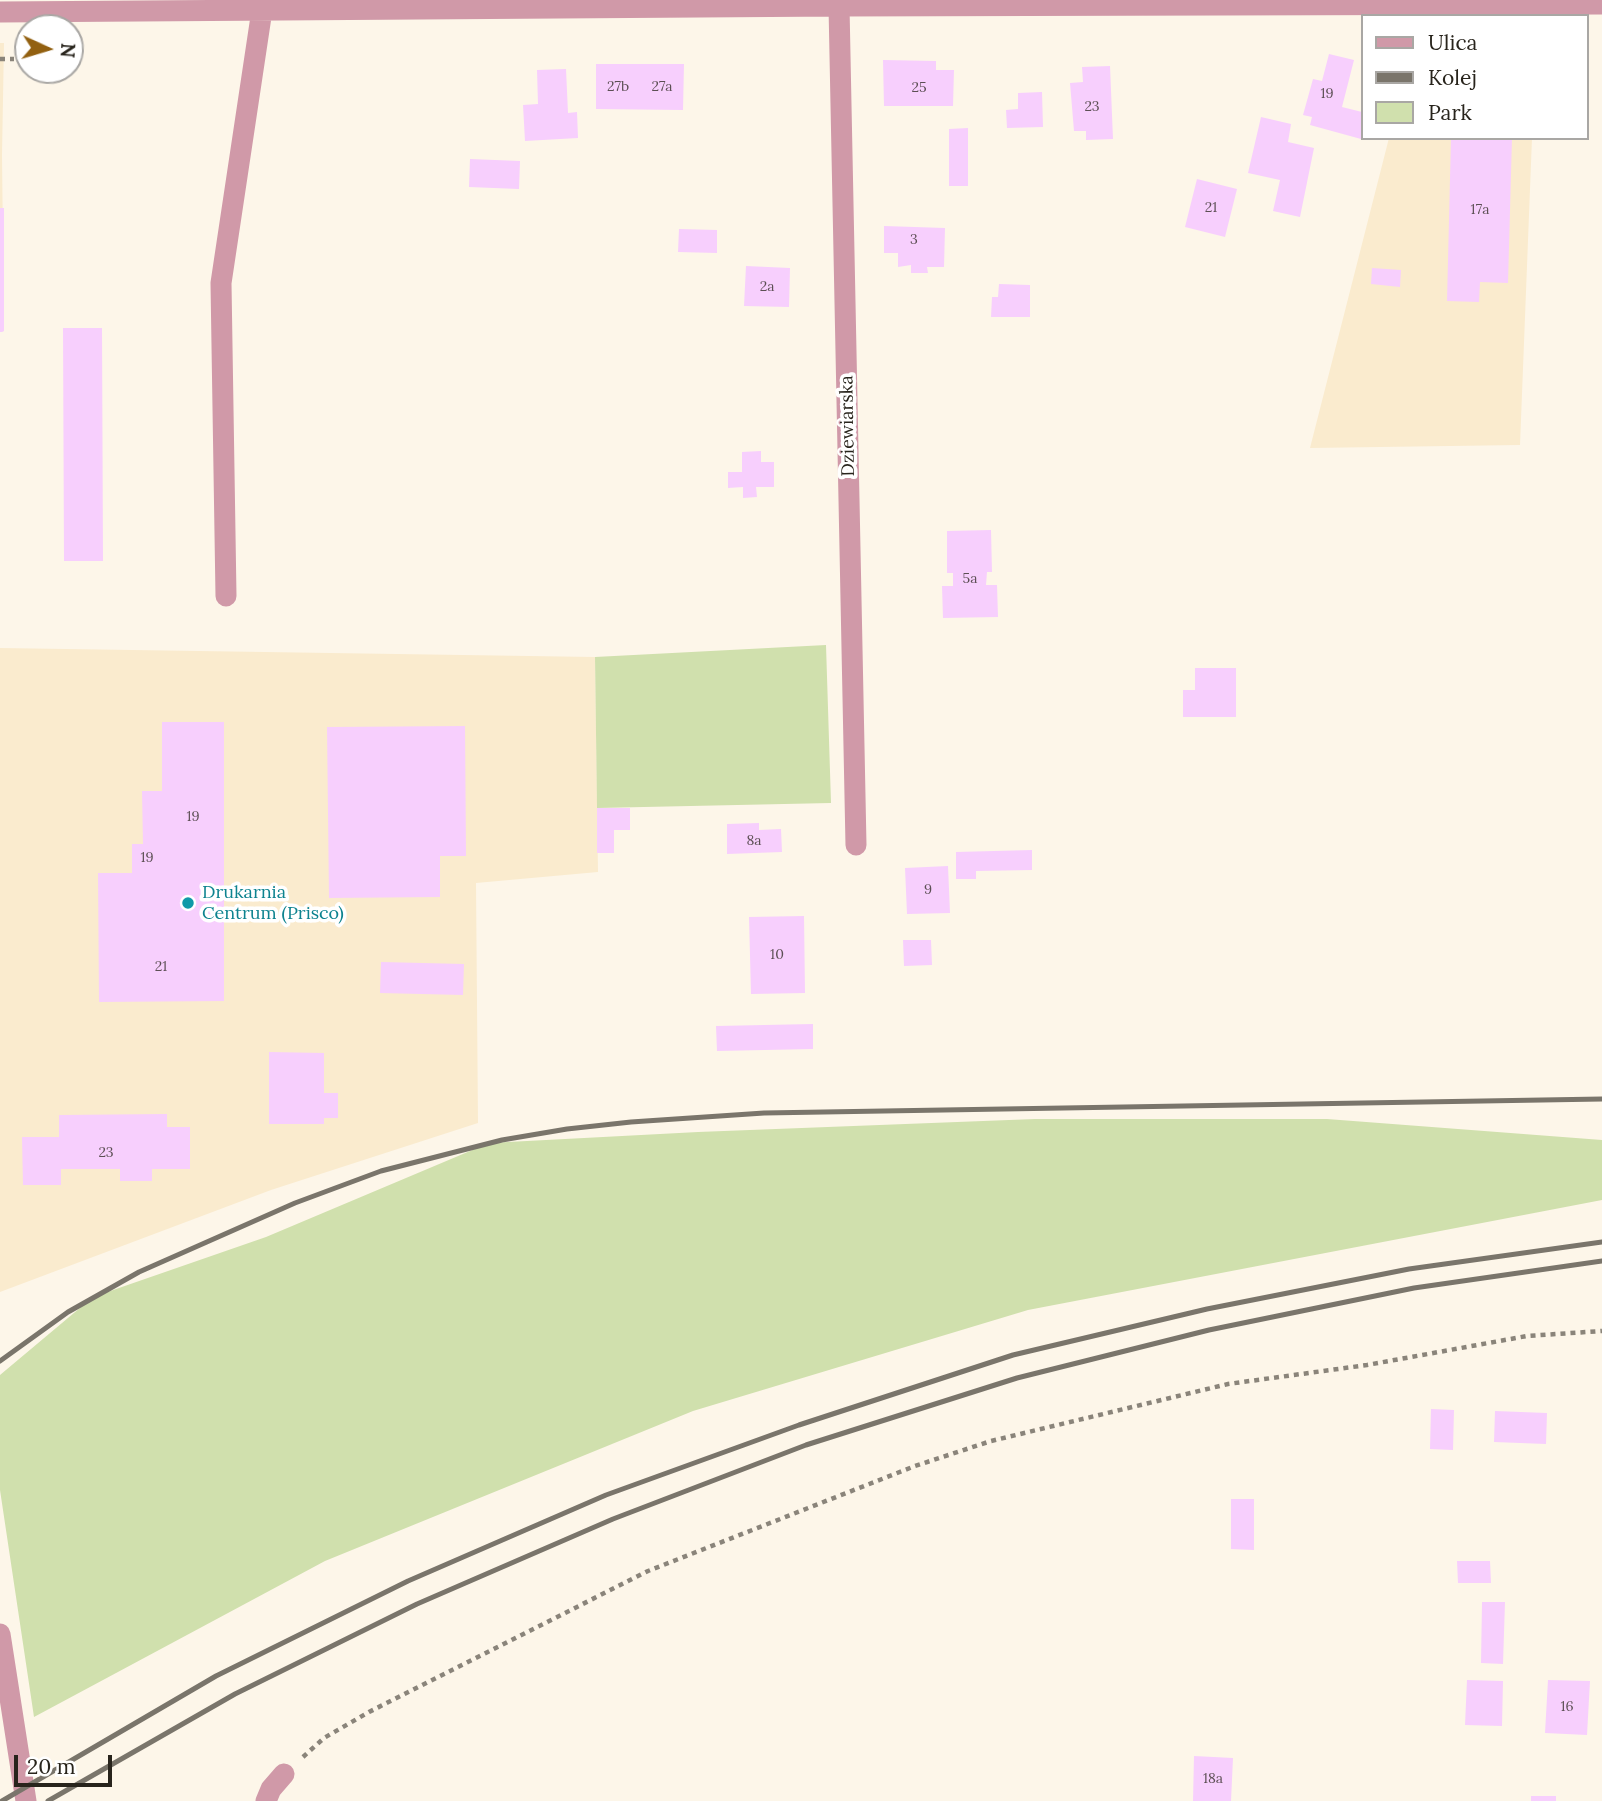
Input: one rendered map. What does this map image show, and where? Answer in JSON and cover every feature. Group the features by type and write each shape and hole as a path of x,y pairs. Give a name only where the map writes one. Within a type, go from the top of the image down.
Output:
{"street":[{"path":"0,12 1354,2 1602,4"},
{"name":"Dziewiarska","path":"839,6 856,845"},
{"path":"226,596 221,283 262,10"},
{"path":"0,1634 26,1801"},
{"path":"265,1801 284,1774"}],"path":[{"path":"0,59 14,59"},
{"path":"284,1774 324,1738 369,1712 648,1571 915,1466 991,1441 1228,1384 1367,1366 1527,1336 1602,1331"}],"shaded area":[{"path":"0,43 4,43 4,331 0,332"},
{"path":"1388,140 1532,140 1520,445 1310,448"},
{"path":"0,648 595,657 598,872 476,883 478,1123 271,1190 0,1292"}],"green space":[{"path":"826,645 831,803 597,808 595,657"},
{"path":"1035,1119 1327,1119 1602,1140 1602,1200 1028,1310 693,1411 325,1561 34,1717 0,1490 0,1375 93,1297 266,1237 489,1143"}],"building":[{"path":"1329,54 1354,60 1342,107 1360,112 1360,139 1310,125 1312,117 1303,115 1313,79 1322,81"},
{"path":"883,60 936,61 936,70 954,70 953,106 884,106"},
{"path":"596,64 684,64 683,110 596,109"},
{"path":"1110,66 1113,139 1086,140 1086,131 1074,131 1070,83 1083,82 1082,67"},
{"path":"566,69 568,113 577,112 578,138 525,141 523,105 538,104 537,70"},
{"path":"1042,92 1043,127 1007,128 1006,110 1018,109 1018,93"},
{"path":"1261,117 1291,124 1288,142 1314,148 1300,217 1273,211 1280,180 1248,173"},
{"path":"968,128 968,186 949,186 949,129"},
{"path":"1451,140 1512,140 1508,283 1480,282 1479,302 1447,301"},
{"path":"470,159 520,161 519,189 469,187"},
{"path":"1197,179 1237,189 1225,237 1185,227"},
{"path":"0,208 4,208 2,332 0,332"},
{"path":"884,226 945,228 944,267 927,267 928,273 911,273 911,265 898,267 898,253 884,253"},
{"path":"679,229 717,230 717,253 678,252"},
{"path":"746,266 790,268 789,307 744,306"},
{"path":"1372,268 1401,270 1400,287 1371,284"},
{"path":"999,284 1030,285 1030,317 991,317 992,297 998,297"},
{"path":"63,328 102,328 103,561 64,561"},
{"path":"761,451 761,462 774,462 774,487 756,487 757,497 743,498 743,487 728,488 728,472 742,472 742,452"},
{"path":"991,530 992,572 987,572 986,585 997,585 998,617 943,618 942,586 953,586 953,573 947,573 947,531"},
{"path":"1195,668 1236,668 1236,717 1183,717 1183,690 1195,690"},
{"path":"162,722 224,722 224,1001 99,1002 98,873 132,873 132,844 143,844 142,791 162,791"},
{"path":"465,726 466,856 440,856 440,897 329,898 327,727"},
{"path":"597,808 630,808 630,830 614,830 614,853 597,853"},
{"path":"759,823 759,830 781,829 782,852 727,854 727,824"},
{"path":"1032,850 1032,870 976,871 976,879 956,879 956,852"},
{"path":"948,866 950,913 907,914 905,868"},
{"path":"804,916 805,993 751,994 749,917"},
{"path":"903,940 931,940 932,965 904,966"},
{"path":"381,962 464,964 463,995 380,993"},
{"path":"813,1024 813,1049 717,1051 716,1026"},
{"path":"269,1052 324,1053 324,1093 338,1093 338,1118 324,1118 324,1124 269,1124"},
{"path":"167,1114 167,1127 190,1127 190,1169 152,1169 152,1181 120,1181 120,1169 61,1169 61,1185 23,1185 22,1137 59,1137 59,1115"},
{"path":"1431,1409 1454,1410 1453,1450 1430,1449"},
{"path":"1495,1411 1547,1413 1546,1444 1494,1442"},
{"path":"1231,1499 1254,1499 1254,1550 1231,1549"},
{"path":"1457,1561 1490,1561 1491,1583 1458,1583"},
{"path":"1482,1602 1505,1602 1503,1664 1481,1663"},
{"path":"1467,1680 1503,1681 1502,1726 1465,1725"},
{"path":"1548,1680 1590,1681 1587,1735 1545,1733"},
{"path":"1194,1756 1233,1758 1231,1801 1193,1801"},
{"path":"1531,1796 1556,1796 1556,1801 1531,1801"}],"railway":[{"path":"0,1361 68,1312 139,1272 295,1203 381,1171 502,1140 567,1129 764,1113 1602,1099"},
{"path":"2,1801 216,1676 408,1581 606,1495 799,1425 1013,1355 1207,1309 1409,1269 1602,1242"},
{"path":"48,1801 235,1694 417,1604 613,1519 806,1445 1017,1378 1209,1330 1414,1288 1602,1261"}],"place":[{"name":"Drukarnia Centrum (Prisco)","path":"188,903"}]}
